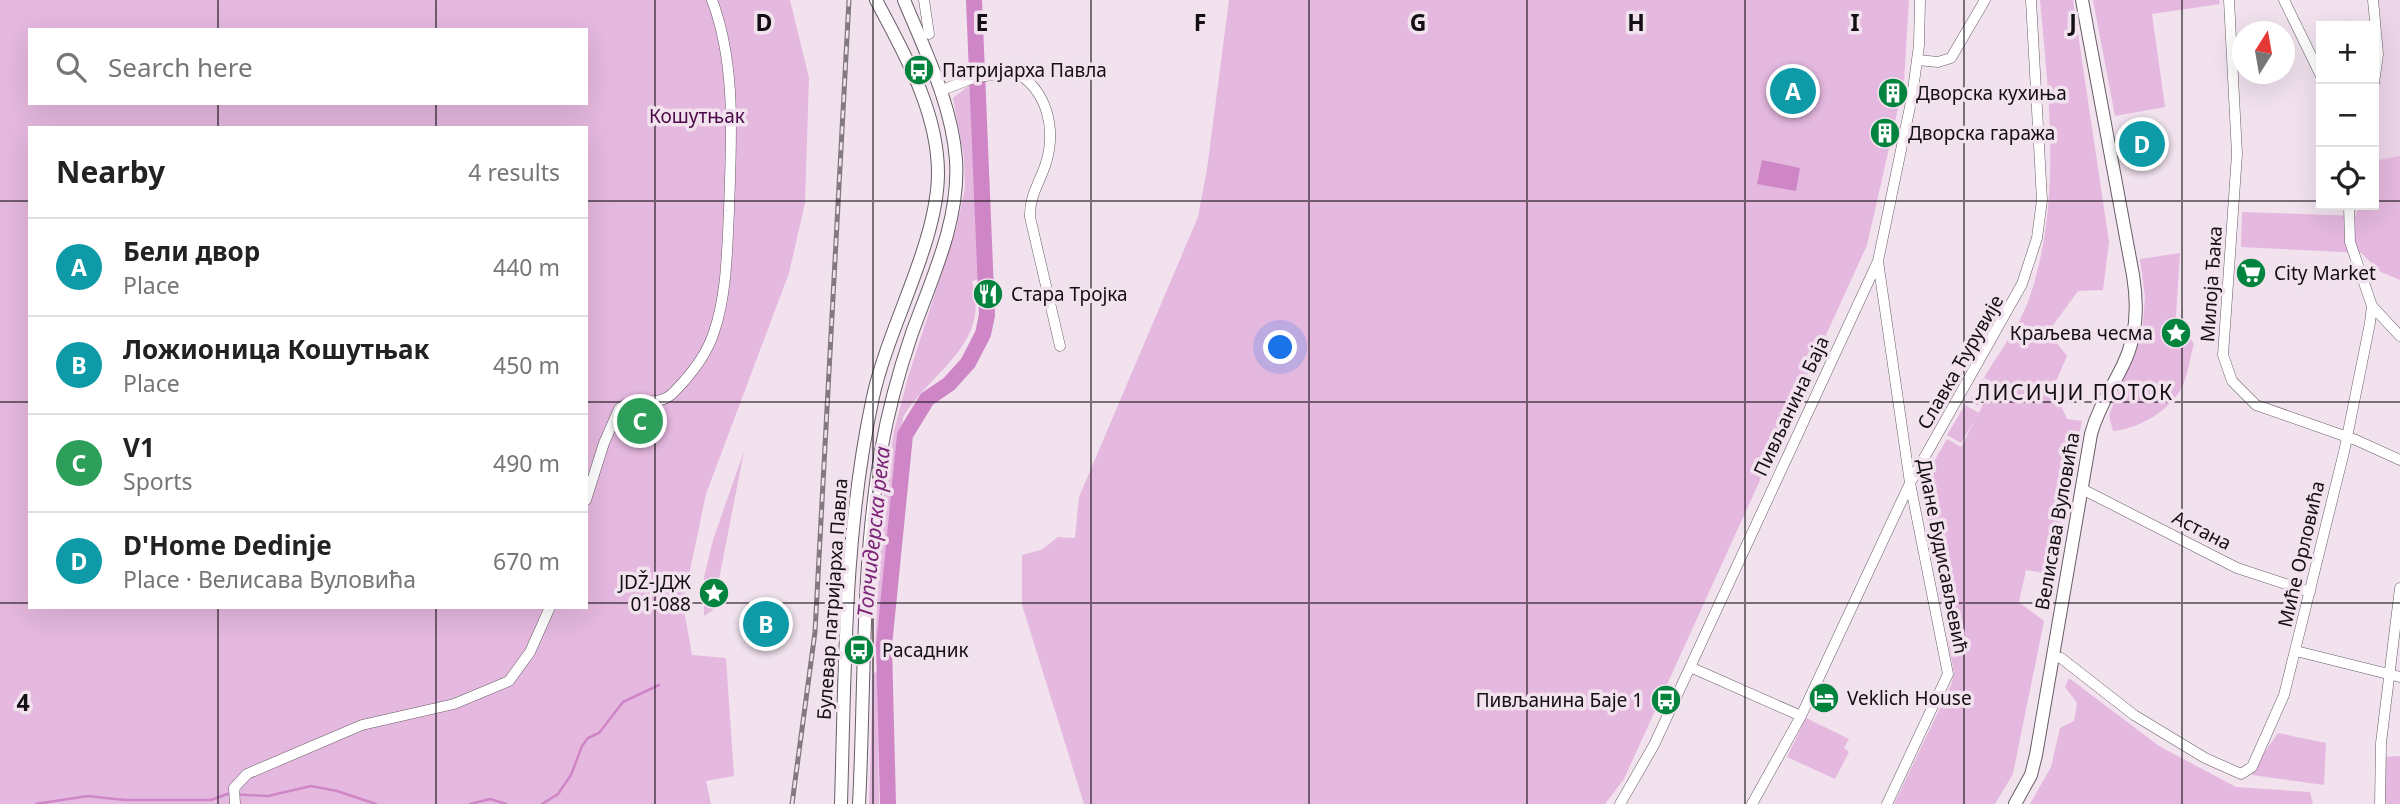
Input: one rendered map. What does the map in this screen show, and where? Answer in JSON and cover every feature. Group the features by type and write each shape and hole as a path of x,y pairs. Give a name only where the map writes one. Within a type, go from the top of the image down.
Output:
{"main road":[{"name":"Булевар патријарха Павла","path":"841,804 851,533 857,483 881,364 930,223 938,174 934,138 923,100 900,45 876,0"},
{"name":"Булевар патријарха Павла","path":"859,804 871,533 881,451 900,369 946,238 955,200 956,158 940,91 904,0"},
{"name":"Велисава Вуловића","path":"2015,804 2034,768 2095,418 2130,348 2136,302 2082,0"}],"street":[{"path":"588,494 618,409 631,403 666,399 701,358 714,332 725,270 731,114 726,55 712,0"},
{"path":"924,0 929,34"},
{"name":"Пивљанина Баја","path":"1620,804 1644,764 1878,261 1901,160 1918,60 1920,0"},
{"path":"1918,60 1938,62 1951,58 1985,0"},
{"name":"Славка Ћурувије","path":"1752,804 1801,716 1910,483 2015,300 2037,238 2043,190 2031,0"},
{"name":"Милоја Ђака","path":"2229,0 2237,130 2236,191 2223,355 2227,370 2236,387 2256,405 2347,437 2400,460"},
{"path":"2284,0 2316,66"},
{"path":"2372,0 2374,21"},
{"path":"940,91 973,78 1014,71 1036,87 1045,107 1049,150 1030,210 1060,346"},
{"name":"Миће Орловића","path":"2053,657 2061,658 2154,728 2223,768 2244,774 2252,767 2276,720 2296,651 2347,437 2368,332 2372,306 2352,253 2349,210"},
{"name":"Диане Будисављевић","path":"1878,261 1910,483 1948,674 1887,804"},
{"path":"2372,306 2400,336"},
{"path":"2368,332 2379,327 2392,328"},
{"name":"Астана","path":"2081,489 2238,569 2310,592"},
{"path":"2380,804 2380,754 2395,677 2400,587"},
{"path":"234,796 247,774 362,725 454,704 509,681 530,652 549,609"},
{"path":"2296,651 2395,677"},
{"path":"1690,667 1801,716"}],"shaded area":[{"path":"2378,0 2400,0 2400,272 2358,241 2354,211 2379,210 2379,80 2383,60"},
{"path":"1762,160 1800,168 1796,191 1757,184"}],"green space":[{"name":"Кошутњак","path":"0,0 790,0 809,78 805,203 789,273 706,494 683,604 692,655 726,658 734,776 706,781 711,804 0,804"},
{"path":"1229,0 1909,0 1904,82 1867,245 1624,779 1605,804 1084,804 1022,605 1022,555 1041,550 1058,537 1075,538 1079,497 1198,217 1207,169"},
{"path":"2040,0 2073,0 2109,242 2103,290 2078,291 2048,332 2067,356 2053,388 2067,419 2082,421 2050,574 2026,570 2019,602 2044,621 2013,774 1995,804 1894,804 1951,685 1954,673 1948,641 1955,639 1948,603 1941,603 1921,484 1947,439 1961,447 1990,391 1977,406 1971,397 1979,396 1982,379 1991,383 1991,389 1992,382 1984,378 2025,309 2039,263 2046,226 2049,113"},
{"path":"2093,0 2219,0 2220,4 2152,14 2165,107 2115,116"},
{"path":"975,81 983,279 972,281 976,303 973,323 966,340 903,417 880,647 875,647 882,506 894,431 908,377 956,229 965,189 964,157 953,98"},
{"path":"2400,156 2400,280 2381,272 2361,253 2241,247 2242,212 2356,216 2358,210 2379,210 2379,160"},
{"path":"2180,253 2176,317 2194,344 2184,382 2177,396 2161,411 2143,423 2113,431 2109,415 2142,334 2145,297 2140,259"},
{"path":"1965,405 1979,413 1961,443 1947,435"},
{"path":"744,451 713,610 704,616 704,577 713,540"},
{"path":"877,671 879,804 869,804 873,674"},
{"path":"2069,678 2159,746 2236,787 2310,792 2313,804 2030,804 2051,767 2060,728 2074,721 2077,703 2065,687"},
{"path":"1806,718 1849,739 1844,748 1849,752 1835,779 1787,757"},
{"path":"2278,733 2326,743 2324,785 2252,775 2251,772"},
{"path":"2400,756 2400,804 2387,804 2382,788 2383,757"}],"waterway":[{"name":"Топчидерска река","path":"888,804 884,646 905,435 927,399 949,384 968,363 983,334 987,315 974,0"},
{"path":"542,804 558,794 571,775 582,746 588,738 599,733 623,702 659,685"},
{"path":"42,803 88,796 124,800 211,800 227,794 268,796 311,786 337,791 376,804"},
{"path":"470,804 490,799 506,804"},
{"path":"36,804 40,803"}],"railway":[{"path":"792,804 815,632 849,0"}],"place":[{"name":"Патријарха Павла","path":"919,70"},
{"name":"Бели двор","path":"1793,91"},
{"name":"Дворска кухиња","path":"1893,93"},
{"name":"Дворска гаража","path":"1885,133"},
{"name":"D'Home Dedinje","path":"2142,144"},
{"name":"City Market","path":"2251,273"},
{"name":"Стара Тројка","path":"988,294"},
{"name":"Краљева чесма","path":"2176,333"},
{"name":"V1","path":"640,421"},
{"name":"JDŽ-JДЖ 01-088","path":"714,593"},
{"name":"Ложионица Кошутњак","path":"766,624"},
{"name":"Расадник","path":"859,650"},
{"name":"Veklich House","path":"1824,698"},
{"name":"Пивљанина Баје 1","path":"1666,700"}],"district":[{"name":"ЛИСИЧЈИ ПОТОК","path":"2075,393"}]}
